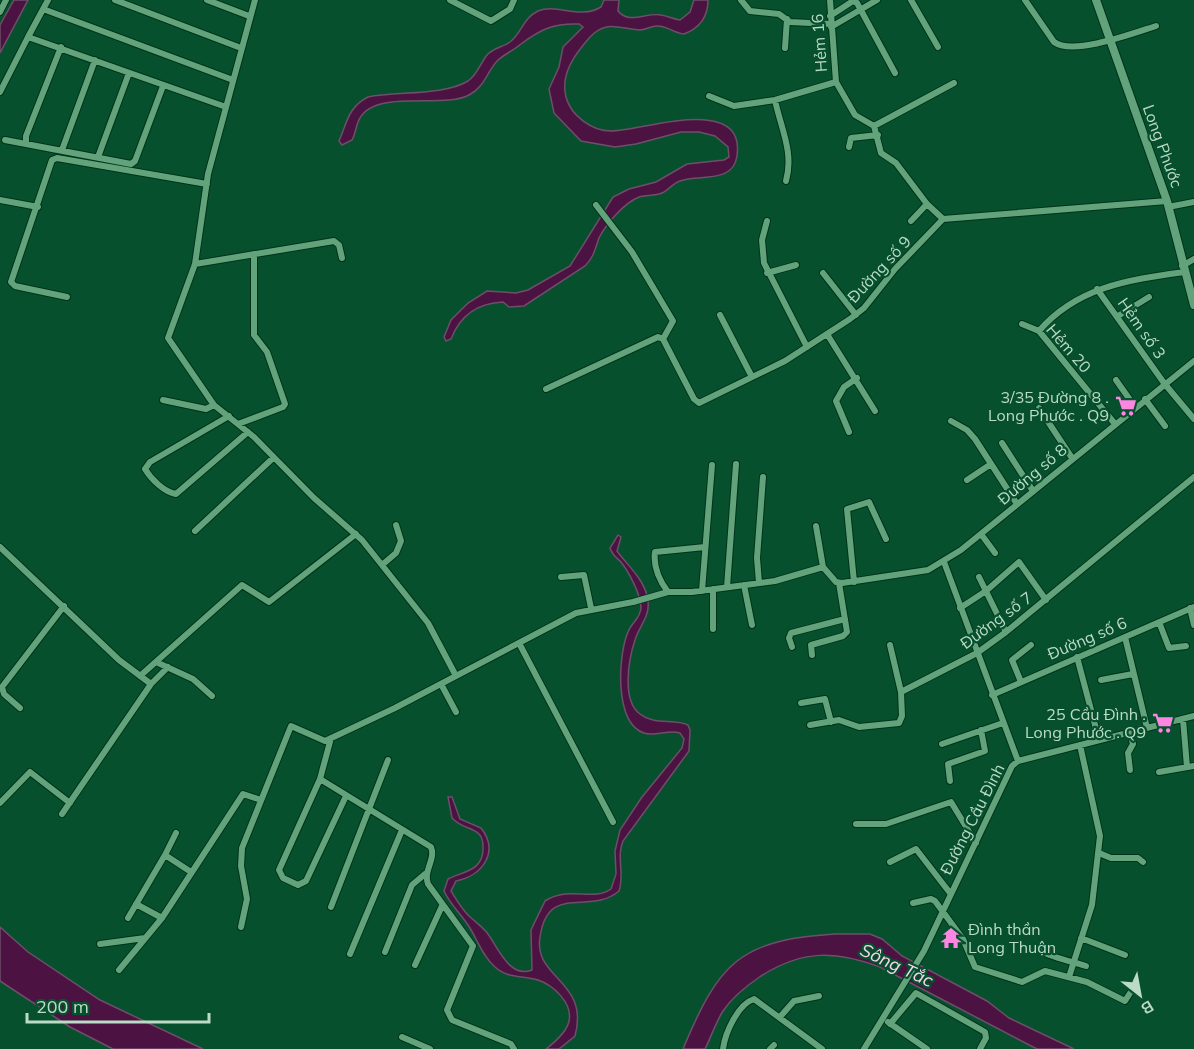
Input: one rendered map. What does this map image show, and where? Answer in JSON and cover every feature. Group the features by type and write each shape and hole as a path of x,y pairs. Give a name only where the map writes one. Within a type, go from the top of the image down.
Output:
{"street":[{"path":"0,12 6,0"},
{"path":"0,92 48,0"},
{"path":"115,0 241,48"},
{"path":"207,0 249,16"},
{"path":"255,0 207,184 195,264 168,338 214,405 248,432 356,534 428,623 456,676"},
{"path":"450,0 487,21 492,21 510,9 514,0"},
{"path":"741,0 750,11 779,14 790,22 831,26 863,10 877,0"},
{"name":"Hẻm 16","path":"830,0 836,82 855,115 874,126 881,153 896,163 927,204 943,219"},
{"path":"911,0 938,46"},
{"path":"1025,0 1056,44 1070,46 1109,40 1156,26"},
{"name":"Long Phước","path":"1096,0 1167,204 1194,304"},
{"path":"830,16 853,1 863,10 895,73"},
{"path":"43,9 233,80"},
{"path":"785,48 787,19"},
{"path":"28,37 226,107"},
{"path":"26,142 26,136 61,47"},
{"path":"62,150 95,60"},
{"path":"98,157 129,73"},
{"path":"709,96 734,106 775,100 836,82"},
{"path":"874,126 954,83"},
{"path":"5,140 26,142 131,164 135,161 163,86"},
{"path":"775,100 788,149 789,168 786,181"},
{"path":"849,147 849,140 854,136 878,135"},
{"path":"67,297 15,286 11,282 52,160 57,158 207,184"},
{"path":"0,200 38,207"},
{"path":"943,219 1194,202"},
{"path":"911,221 927,204"},
{"path":"546,389 658,338 663,339 673,321 615,228 598,208"},
{"name":"Đường số 9","path":"663,339 696,402 752,377 807,347 856,315 943,219"},
{"path":"767,221 762,250 767,273 807,347"},
{"path":"195,264 334,242 339,245 342,258"},
{"path":"238,424 284,407 285,404 267,352 254,335 254,254"},
{"path":"1039,331 1055,312 1097,289 1183,269 1194,259"},
{"path":"767,273 796,266"},
{"path":"823,273 856,315"},
{"name":"Hẻm số 3","path":"1097,289 1164,383 1194,419"},
{"path":"1118,316 1149,297"},
{"path":"720,315 752,377"},
{"name":"Hẻm 20","path":"1022,324 1039,331 1115,424"},
{"path":"827,334 875,411"},
{"name":"Đường số 8","path":"839,583 928,570 944,562 1194,361"},
{"path":"849,432 836,401 844,387 856,378"},
{"path":"1116,380 1136,407"},
{"path":"1145,399 1166,426"},
{"path":"163,400 206,409 214,405"},
{"path":"1039,408 1072,458"},
{"path":"229,416 150,462 145,469 167,492 176,494 248,432"},
{"path":"951,421 975,439 1017,504"},
{"path":"1002,443 1033,490"},
{"path":"195,531 273,458"},
{"path":"727,587 736,464"},
{"path":"967,480 991,464"},
{"path":"702,591 712,465"},
{"path":"759,583 758,558 764,477"},
{"name":"Đường số 7","path":"901,692 977,653 1006,632 1194,477"},
{"path":"854,582 847,509 868,502 886,539"},
{"path":"382,565 396,553 401,541 396,525"},
{"path":"812,655 811,645 845,635 845,619 839,583 823,567 816,526"},
{"path":"140,676 242,585 269,602 356,534"},
{"path":"981,534 995,553"},
{"path":"0,547 119,660 151,684"},
{"path":"665,593 655,566 655,552 705,547"},
{"path":"944,562 1018,761"},
{"path":"960,608 986,591 1019,562 1046,600"},
{"path":"241,927 247,899 241,866 242,848 289,727 293,725 322,741 331,738 441,684 576,613 591,608 633,602 665,593 712,590 759,583 823,567"},
{"path":"561,577 584,575 591,608"},
{"path":"979,577 1006,632"},
{"path":"744,585 752,626"},
{"path":"712,590 713,629"},
{"path":"20,708 3,694 2,687 64,606"},
{"path":"1192,608 1194,625"},
{"name":"Đường số 6","path":"992,695 1192,608"},
{"path":"792,647 789,638 791,633 845,619"},
{"path":"1159,622 1169,648 1186,646"},
{"path":"1125,637 1147,728"},
{"path":"519,643 614,822"},
{"path":"810,725 843,721 859,727 894,726 902,720 901,692 890,645"},
{"path":"1021,682 1012,660 1031,645"},
{"path":"1077,657 1099,740"},
{"path":"156,662 193,679 212,696"},
{"path":"62,814 151,684 168,667"},
{"path":"1101,680 1133,674"},
{"path":"441,684 456,712"},
{"path":"801,703 825,699 831,722"},
{"name":"Đường Cầu Đình","path":"864,1049 924,951 1012,766 1018,761 1194,716"},
{"path":"1159,772 1191,766 1183,719"},
{"path":"942,744 1003,723"},
{"path":"950,781 948,764 986,751 981,730"},
{"path":"1130,732 1133,744 1128,753 1130,770"},
{"path":"331,738 320,779 279,870 283,878 298,885 306,881 346,796"},
{"path":"1070,977 1093,899 1100,837 1080,745"},
{"path":"331,907 388,760"},
{"path":"0,803 30,772 70,803"},
{"path":"320,779 431,847 433,855 425,874 412,885 385,952"},
{"path":"119,970 162,918 243,794 261,800"},
{"path":"856,824 886,824 951,802 976,843"},
{"path":"350,954 402,830"},
{"path":"128,918 176,833"},
{"path":"890,862 916,849 950,893"},
{"path":"1099,853 1114,858 1138,858 1143,862"},
{"path":"165,855 191,872"},
{"path":"425,874 428,884 442,906 461,926 473,946 447,1010 448,1015 452,1020 511,1044 514,1049"},
{"path":"913,903 933,899 963,939 972,963 978,968 1022,982 1045,971 1089,983 1125,1001 1132,990"},
{"path":"136,904 162,918"},
{"path":"415,965 442,906"},
{"path":"100,945 146,938"},
{"path":"1082,938 1125,955"},
{"path":"1041,951 1052,957 1061,956 1086,966"},
{"path":"891,1024 916,993 985,1032 986,1038 980,1049"},
{"path":"780,1017 794,1001 819,996"},
{"path":"723,1049 735,1018 752,999 764,1004 822,1049"},
{"path":"882,1018 927,1049"},
{"path":"402,1036 430,1049"}],"water":[{"path":"14,0 28,0 0,53 0,25"},
{"path":"604,0 619,0 618,11 627,17 664,15 680,20 690,12 694,0 708,0 705,17 694,29 684,34 656,26 640,30 614,26 596,31 579,50 567,72 566,97 572,110 590,125 611,131 688,120 708,120 725,125 735,137 737,156 734,165 722,174 680,181 662,193 633,200 616,214 606,227 585,266 524,306 509,307 503,302 478,308 465,317 451,339 446,341 444,337 451,320 468,303 487,291 516,293 528,290 570,266 613,197 629,189 656,182 687,164 724,160 729,157 728,147 715,136 699,132 681,132 615,147 581,141 554,113 549,89 559,67 563,47 583,27 579,24 555,26 535,34 498,60 479,88 469,95 458,99 380,104 368,109 360,118 352,140 342,145 339,141 349,116 361,101 368,97 433,91 458,86 471,79 487,55 510,42 529,18 538,11 553,9 593,11 601,7"},
{"path":"618,535 621,537 617,551 640,580 648,601 647,612 631,657 628,678 630,699 634,708 646,718 688,725 690,730 689,751 623,841 620,853 621,884 619,891 608,898 596,901 561,905 552,910 545,920 540,937 540,951 552,972 569,991 578,1017 575,1036 559,1049 546,1049 560,1037 568,1025 569,1014 565,1001 544,982 510,975 495,967 444,891 448,879 477,866 483,847 479,834 452,818 448,797 452,797 460,819 481,828 489,846 485,862 480,868 474,874 456,881 451,891 465,912 486,931 505,961 517,970 524,972 532,970 531,930 545,901 564,894 596,894 611,889 616,874 615,851 620,830 642,797 682,748 684,739 680,733 676,732 644,733 634,727 627,716 621,687 622,656 628,632 641,608 631,578 610,548"},
{"path":"0,927 28,952 100,1000 203,1049 113,1049 70,1027 0,981"},
{"name":"Sông Tắc","path":"835,934 870,934 882,939 902,956 987,1001 1009,1018 1074,1049 1037,1049 880,967 864,961 819,955 791,961 755,980 740,992 723,1011 705,1049 683,1049 708,996 722,976 736,962 754,950 776,942"}],"place":[{"name":"3/35 Đường 8 . Long Phước . Q9","path":"1126,406"},
{"name":"25 Cầu Đình . Long Phước . Q9","path":"1163,723"},
{"name":"Đình thần Long Thuận","path":"951,938"}]}
